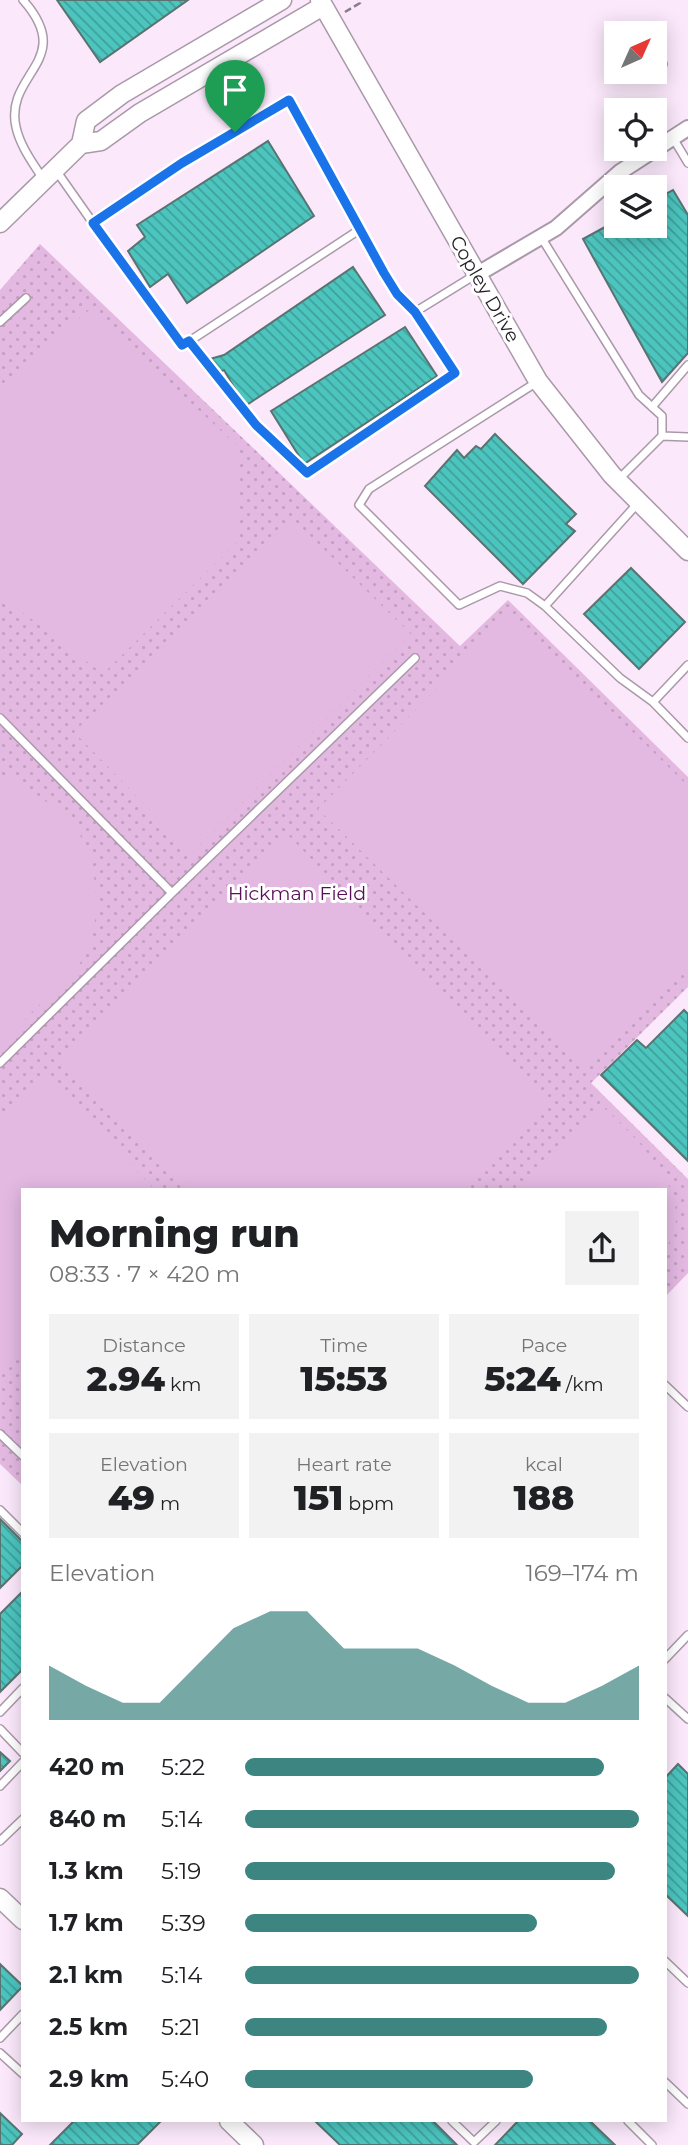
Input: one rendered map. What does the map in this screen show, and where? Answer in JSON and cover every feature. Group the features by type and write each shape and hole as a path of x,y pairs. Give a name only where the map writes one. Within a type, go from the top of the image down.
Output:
{"street":[{"path":"0,223 80,144 86,121 122,94 282,0"},
{"path":"80,144 101,141 140,113 322,3"},
{"name":"Copley Drive","path":"322,3 538,382 617,481 688,551"},
{"path":"476,275 556,228 620,172 688,128"},
{"path":"0,1898 21,1918"},
{"path":"230,2122 254,2145"}],"lane":[{"path":"23,0 42,26 44,42 38,63 15,104 16,127 25,149 93,223 182,345 359,230"},
{"path":"93,223 182,163 289,100 397,294 415,312 455,373 307,473 256,425 189,341"},
{"path":"673,138 688,163"},
{"path":"541,237 639,395 662,416 662,436 617,481"},
{"path":"415,312 476,275"},
{"path":"0,322 26,298"},
{"path":"652,407 688,365"},
{"path":"538,382 369,489 359,505 458,605 500,586 527,593 620,678 653,702 688,738"},
{"path":"662,436 688,437"},
{"path":"544,606 638,502"},
{"path":"0,1063 415,658"},
{"path":"653,702 688,665"},
{"path":"0,718 172,893"},
{"path":"667,1387 688,1407"},
{"path":"0,1434 21,1454"},
{"path":"0,1510 21,1531"},
{"path":"667,1656 688,1635"},
{"path":"0,1712 21,1690"},
{"path":"667,1700 688,1720"},
{"path":"0,1729 21,1751"},
{"path":"0,1786 21,1764"},
{"path":"0,1841 21,1821"},
{"path":"667,1963 688,1983"},
{"path":"0,2038 21,2016"},
{"path":"0,2053 21,2072"},
{"path":"667,2084 688,2104"},
{"path":"453,2122 473,2144 495,2122"},
{"path":"629,2122 652,2145"}],"green space":[{"name":"Hickman Field","path":"40,244 460,646 508,600 688,777 688,987 591,1083 688,1179 688,1273 667,1295 667,1188 21,1188 21,1484 0,1464 0,290"},
{"path":"89,310 238,446 236,543 103,674 0,595 0,386"},
{"path":"294,520 411,634 192,853 74,732"},
{"path":"511,613 688,786 688,967 586,1071 318,809"},
{"path":"12,776 58,811 78,831 92,868 96,908 94,928 79,965 63,985 31,1013 0,1050 0,783"},
{"path":"287,834 548,1103 464,1188 192,1188 60,1057"},
{"path":"45,1076 153,1188 21,1188 21,1356 0,1377 0,1121"},
{"path":"602,1106 640,1144 664,1176 676,1210 675,1227 667,1247 667,1188 515,1188"}],"building":[{"path":"57,0 188,0 100,62"},
{"path":"268,141 314,216 187,303 168,274 150,287 128,251 145,237 137,225"},
{"path":"673,190 688,215 688,353 662,382 583,239 604,228 604,238 667,238 667,193"},
{"path":"353,267 385,315 245,406 224,370 215,375 206,360 224,355"},
{"path":"405,327 437,376 304,464 271,411"},
{"path":"495,434 576,514 566,524 575,531 523,584 425,486 457,450 464,458 476,446 481,449"},
{"path":"631,568 685,622 639,669 584,614"},
{"path":"684,1010 688,1014 688,1161 601,1075 637,1040 646,1048"},
{"path":"0,1519 21,1540 21,1567 0,1588"},
{"path":"21,1593 21,1671 0,1692 0,1614"},
{"path":"0,1752 10,1761 0,1771"},
{"path":"678,1764 688,1774 688,1916 667,1896 667,1776"},
{"path":"0,1964 21,1984 21,1988 0,2010"},
{"path":"0,2113 22,2134 12,2145 0,2145"},
{"path":"73,2122 160,2122 137,2145 50,2145"},
{"path":"316,2122 434,2122 457,2145 340,2145"},
{"path":"517,2122 591,2122 615,2145 495,2145"}],"route":[{"path":"289,100 384,273 397,294 415,312 455,373 307,473 256,425 189,341 182,345 93,223 182,163 235,132 289,100"}]}
